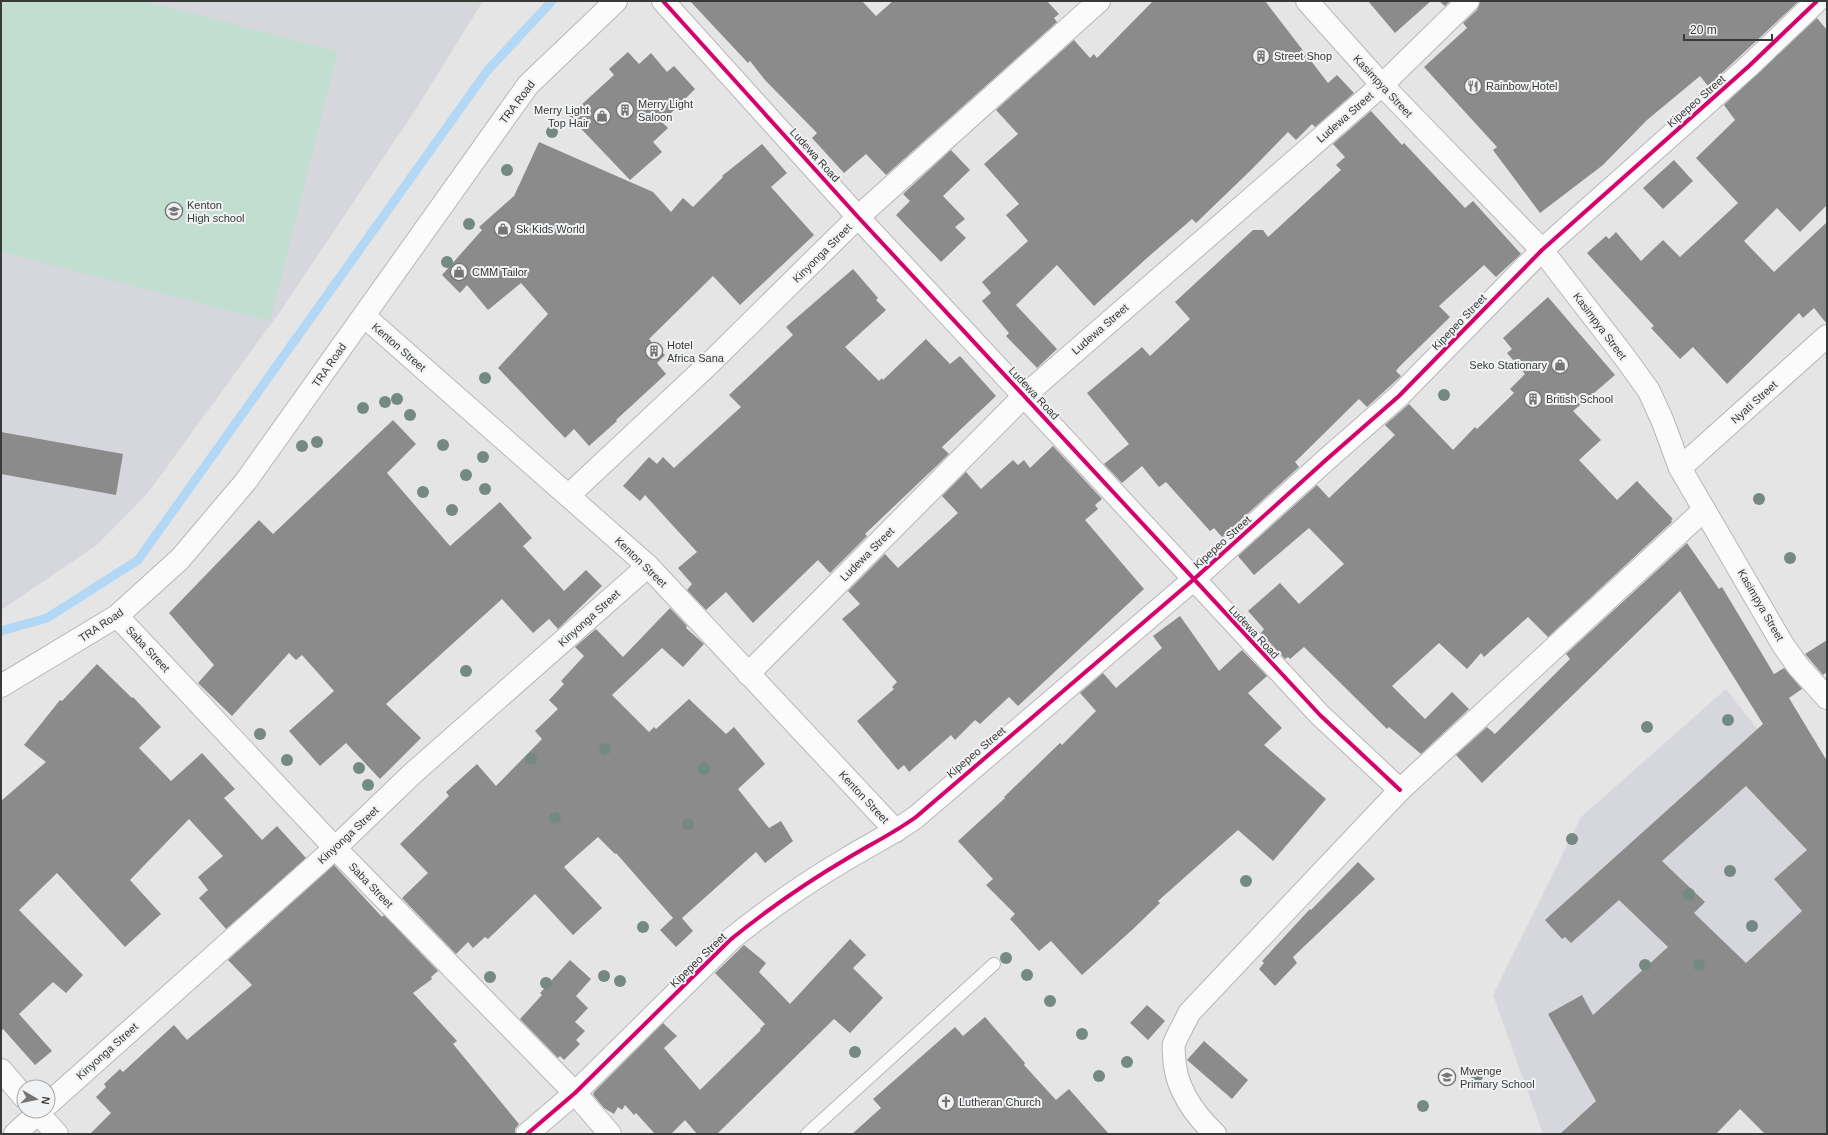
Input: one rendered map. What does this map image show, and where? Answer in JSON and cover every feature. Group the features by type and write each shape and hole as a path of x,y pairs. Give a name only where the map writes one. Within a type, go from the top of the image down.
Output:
{"street":[{"name":"TRA Road","path":"1,686 117,616 180,559 246,481 528,85 616,1"},
{"name":"Ludewa Road","path":"663,1 858,217 1193,580 1320,715 1400,790"},
{"name":"Kinyonga Street","path":"569,495 709,364 858,217 1099,1"},
{"name":"Kasimpya Street","path":"1307,1 1382,85 1542,250 1649,391 1664,422 1680,468 1704,510 1783,645 1798,666 1827,698"},
{"name":"Ludewa Street","path":"748,674 1024,396 1382,85 1468,1"},
{"name":"Kipepeo Street","path":"527,1134 575,1093 730,940 757,918 848,858 896,831 916,817 1193,580 1399,396 1542,250 1749,66 1817,1"},
{"name":"Kenton Street","path":"364,316 648,566 896,831"},
{"name":"Nyati Street","path":"1680,468 1827,336"},
{"path":"1203,1130 1181,1087 1174,1066 1174,1044 1189,1013 1400,790 1704,510"},
{"name":"Kinyonga Street","path":"56,1090 335,848 412,774 648,566"},
{"name":"Saba Street","path":"117,616 335,848 575,1093 610,1134"},
{"path":"1,1070 16,1085"},
{"name":"Kinyonga Street","path":"15,1134 27,1119"},
{"path":"46,1119 57,1134"}],"lane":[{"path":"807,1134 994,964"}],"shaded area":[{"name":"Kenton High school","path":"1,1 483,1 416,109 279,313 147,494 97,545 1,610"},
{"name":"Mwenge Primary School","path":"1726,689 1755,726 1810,787 1827,956 1629,1134 1543,1134 1493,995 1581,817"}],"green space":[{"path":"1,1 142,1 338,51 270,321 1,252"}],"building":[{"path":"690,1 862,1 876,16 893,1 1047,1 1059,14 1054,18 1057,22 886,175 866,154 844,173 812,138 817,133 765,80 750,61 748,63"},
{"path":"1153,1 1265,1 1328,83 1337,75 1354,93 1315,127 1312,124 1296,140 1288,132 1196,223 1192,219 1094,306 1057,265 1016,305 1057,349 1037,368 1006,336 1009,333 982,301 991,293 982,282 1028,241 1006,215 1019,204 984,164 1018,134 996,110 1074,40 1090,58 1094,54 1097,58"},
{"path":"1368,1 1431,1 1395,33"},
{"path":"1439,1 1450,1 1445,6"},
{"path":"1480,1 1799,1 1708,86 1700,76 1647,120 1603,165 1540,213 1493,150 1497,147 1424,67 1467,28 1463,23 1477,10"},
{"path":"1817,18 1827,30 1827,205 1800,232 1777,208 1744,241 1774,272 1827,222 1827,324 1814,308 1803,318 1799,313 1727,384 1693,347 1680,359 1651,328 1654,326 1587,253 1606,236 1609,239 1616,232 1641,261 1663,240 1680,257 1738,203 1696,158 1735,120 1724,105"},
{"name":"Merry Light Saloon","path":"628,52 639,64 651,53 667,72 674,66 695,89 662,122 668,128 653,142 662,152 630,180 569,116 614,75 609,69"},
{"path":"1371,111 1402,145 1404,143 1465,208 1473,201 1521,254 1496,277 1484,265 1439,306 1450,317 1399,367 1396,371 1401,376 1367,407 1359,399 1295,462 1299,467 1222,537 1214,528 1210,531 1166,482 1159,487 1142,466 1122,483 1104,464 1129,444 1087,393 1142,347 1150,356 1190,319 1175,302 1253,230 1263,230 1268,237 1341,170 1336,165 1345,157 1333,144"},
{"path":"539,142 653,192 671,212 683,198 693,207 723,177 722,176 762,144 787,173 771,187 814,235 740,305 713,276 649,339 665,355 657,363 666,374 589,446 574,429 565,438 498,368 548,314 521,283 488,310 467,285 460,293 442,275 482,230 479,227 514,196"},
{"path":"951,150 970,170 943,196 965,219 955,227 966,238 941,262 896,215 910,201 903,194"},
{"path":"1674,160 1693,181 1663,209 1643,188"},
{"path":"853,269 878,298 876,300 886,310 845,347 879,381 882,378 883,380 926,339 950,364 960,356 996,396 942,447 949,454 865,534 867,536 830,573 818,560 753,623 726,592 706,610 687,590 692,584 678,568 697,552 645,495 640,501 623,486 649,457 657,464 663,457 674,468 741,407 729,395 793,335 786,327"},
{"path":"1548,297 1615,375 1573,411 1601,440 1579,460 1617,500 1637,481 1673,519 1671,520 1672,522 1548,637 1528,617 1484,657 1481,653 1467,669 1439,643 1392,686 1425,719 1452,692 1469,709 1421,754 1389,727 1387,729 1304,647 1290,659 1288,657 1285,659 1261,633 1264,629 1248,611 1280,583 1299,604 1344,564 1309,528 1254,575 1238,556 1317,485 1329,498 1395,435 1385,425 1409,404 1453,450 1475,427 1477,429 1514,393 1510,389 1525,374 1507,353 1512,349 1503,338"},
{"path":"393,420 416,444 387,473 450,546 500,502 532,538 523,546 564,591 586,570 602,586 558,629 549,619 533,633 502,599 386,704 421,738 380,779 346,743 320,766 289,731 334,691 302,655 296,660 289,653 232,716 198,683 214,665 169,613 259,520 273,534"},
{"path":"1,432 123,454 116,495 1,474"},
{"path":"1053,446 1102,499 1095,505 1098,509 1085,520 1144,589 1018,706 1009,697 980,724 975,720 955,740 951,735 909,772 904,765 898,770 857,721 894,689 892,687 897,682 842,619 860,604 848,591 885,554 898,568 958,513 942,496 966,472 981,489 1013,460 1018,465 1024,460 1030,468"},
{"path":"1687,543 1719,589 1722,587 1774,674 1784,668 1802,689 1789,698 1827,761 1827,1134 1765,1134 1740,1109 1716,1134 1560,1134 1596,1101 1548,1014 1582,995 1593,1015 1668,947 1619,900 1571,943 1565,937 1562,939 1545,920 1763,724 1680,591 1482,783 1456,755 1487,727 1495,734 1570,659 1566,654","holes":["1746,786 1807,850 1774,879 1802,911 1746,963 1694,913 1705,902 1662,861"]},
{"path":"670,608 687,626 686,628 704,644 683,667 662,648 612,695 649,732 654,727 656,729 689,699 726,734 734,727 765,764 738,789 769,828 781,821 793,841 765,863 756,852 682,918 693,931 676,947 660,930 673,918 616,853 615,854 598,837 564,867 602,908 573,935 535,894 488,939 485,937 473,948 468,942 456,954 402,898 428,873 400,844 449,796 446,792 477,764 496,786 542,739 535,731 558,709 549,700 564,684 561,681 584,656 575,647 596,629 623,657"},
{"path":"1180,616 1219,671 1242,650 1267,676 1248,693 1282,728 1264,745 1326,799 1273,861 1238,830 1158,901 1160,903 1082,975 1051,941 1039,951 1010,919 1015,914 986,885 993,879 958,841 1005,798 1004,797 1060,743 1062,745 1096,711 1080,693 1103,673 1116,688 1162,648 1153,636"},
{"path":"1827,640 1827,672 1823,675 1805,654"},
{"path":"97,664 132,698 133,697 161,727 139,748 171,781 202,753 235,789 224,798 262,840 277,826 306,858 226,929 199,898 208,890 198,877 223,856 189,819 130,880 161,914 125,947 57,873 19,910 83,975 66,993 53,982 19,1014 52,1051 35,1065 3,1029 1,1031 1,801 46,762 24,745 60,700 62,701"},
{"path":"1358,862 1375,879 1293,957 1297,963 1275,986 1259,969 1264,963 1262,961 1310,909 1311,910"},
{"path":"334,865 382,917 384,915 438,971 431,977 432,979 413,993 457,1041 453,1044 519,1124 515,1129 515,1134 90,1134 111,1113 96,1097 106,1087 104,1084 120,1069 123,1072 174,1025 187,1040 252,985 228,960"},
{"path":"850,939 866,955 853,968 883,998 850,1033 834,1019 717,1134 697,1134 685,1120 671,1134 655,1134 636,1113 634,1115 625,1105 622,1110 618,1107 614,1114 604,1108 594,1096 593,1094 595,1091 663,1023 677,1036 664,1048 700,1090 761,1030 760,1029 765,1024 715,973 744,945 766,963 759,972 790,1004"},
{"path":"570,960 591,979 576,996 588,1008 575,1022 585,1031 576,1040 580,1044 564,1060 560,1056 558,1058 520,1019 542,995 540,993"},
{"path":"1147,1005 1165,1021 1148,1040 1130,1023"},
{"path":"985,1017 1025,1063 1024,1065 1056,1100 1069,1089 1109,1134 852,1134 881,1108 873,1099 955,1027 963,1036"},
{"path":"1204,1041 1248,1080 1232,1099 1187,1060"}],"waterway":[{"path":"1,631 47,618 138,560 487,71 552,1"}],"cycle path":[{"path":"663,1 858,217 1320,715 1400,790"},
{"path":"527,1134 575,1093 730,940 802,887 916,817 1193,580 1399,396 1542,250 1749,66 1817,1"}],"place":[{"name":"Street Shop","path":"1261,56"},
{"name":"Rainbow Hotel","path":"1473,86"},
{"name":"Merry Light Saloon","path":"625,110"},
{"name":"Merry Light Top Hair","path":"602,116"},
{"name":"Kenton High school","path":"174,211"},
{"name":"Sk Kids World","path":"503,229"},
{"name":"CMM Tailor","path":"459,272"},
{"name":"Hotel Africa Sana","path":"654,351"},
{"name":"Seko Stationary","path":"1560,365"},
{"name":"British School","path":"1533,399"},
{"name":"Mwenge Primary School","path":"1447,1077"},
{"name":"Lutheran Church","path":"946,1102"}]}
